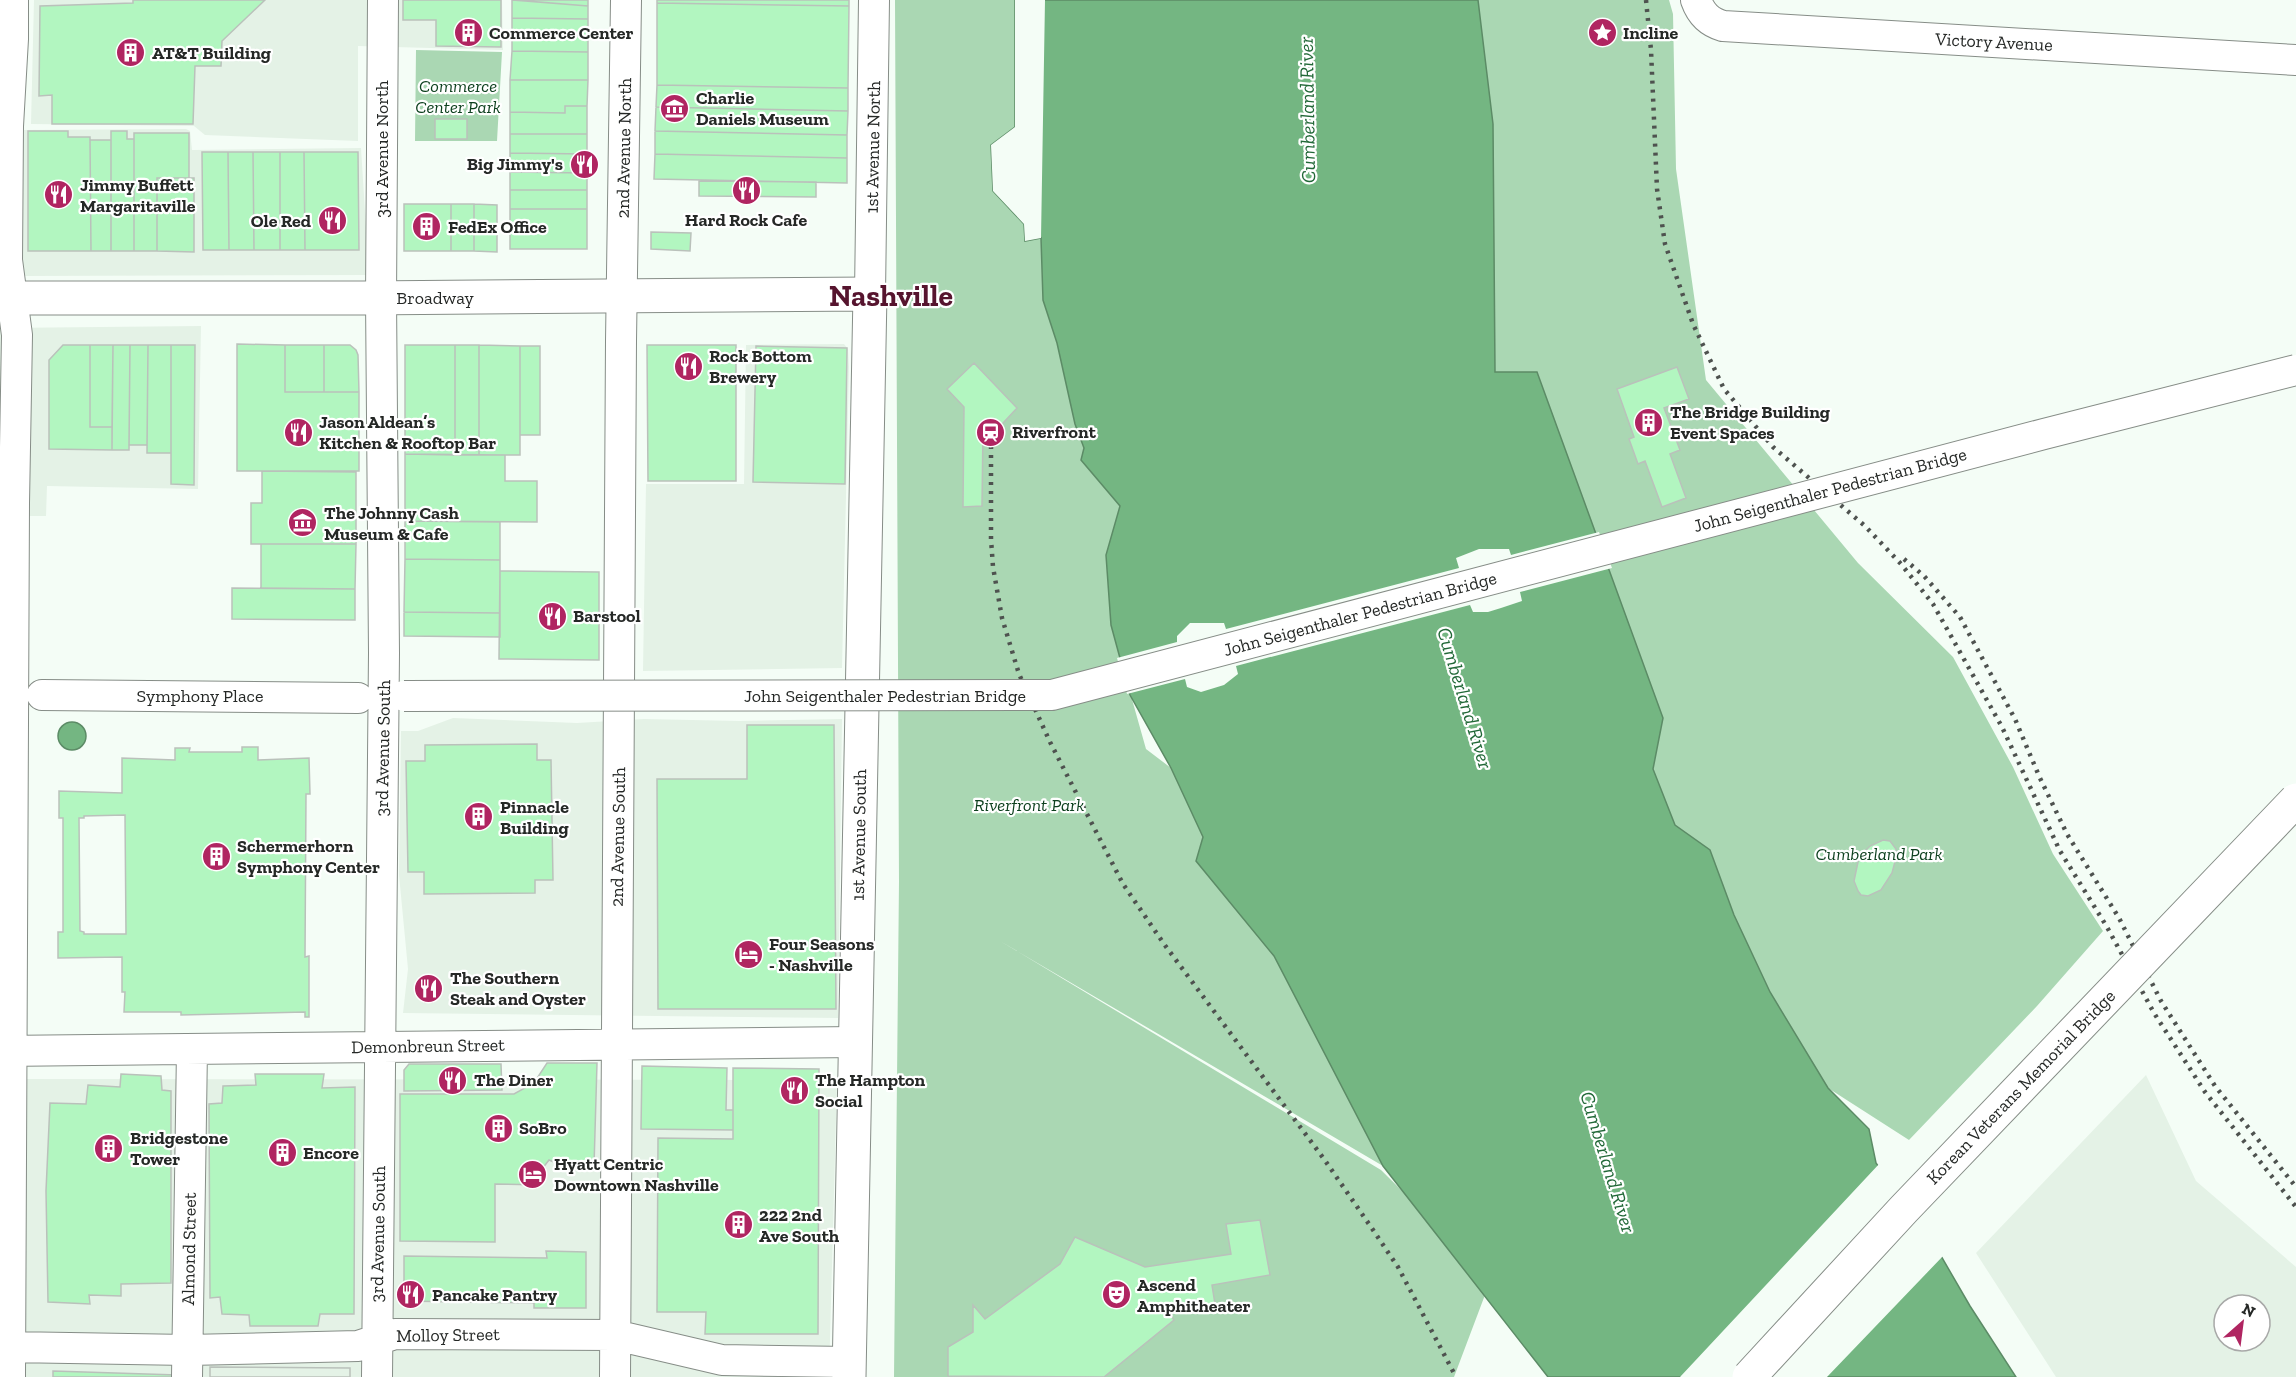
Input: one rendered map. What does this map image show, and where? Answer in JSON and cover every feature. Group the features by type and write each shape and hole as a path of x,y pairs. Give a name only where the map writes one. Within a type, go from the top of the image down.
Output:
{"main road":[{"name":"Broadway","path":"6,298 622,297 870,294"},
{"name":"1st Avenue South","path":"849,1370 870,294"},
{"name":"Korean Veterans Memorial Bridge","path":"1749,1377 1937,1175 2296,800"}],"street":[{"path":"10,1377 6,1051 17,335 6,298 8,126 13,0"},
{"name":"3rd Avenue North","path":"381,298 383,0"},
{"name":"2nd Avenue North","path":"622,297 626,0"},
{"name":"1st Avenue North","path":"870,294 874,0"},
{"name":"Victory Avenue","path":"1697,4 1709,20 1722,26 2296,60"},
{"name":"2nd Avenue South","path":"615,1377 622,297"},
{"name":"3rd Avenue South","path":"377,1377 384,653 381,298"},
{"name":"John Seigenthaler Pedestrian Bridge","path":"404,696 1052,695 2296,370"},
{"name":"Symphony Place","path":"42,695 358,698"},
{"name":"Demonbreun Street","path":"6,1051 856,1042"},
{"name":"Almond Street","path":"188,1363 192,1049"},
{"name":"Molloy Street","path":"10,1347 188,1363 358,1346 395,1334 615,1335 722,1360 849,1370"}],"shaded area":[{"path":"34,0 502,0 503,50 358,46 358,141 205,135 194,126 31,124"},
{"path":"186,129 190,131 192,150 361,148 369,275 21,276 22,130"},
{"path":"201,326 198,489 47,486 46,516 0,516 0,328"},
{"path":"844,344 848,349 849,367 842,668 643,671 646,484 744,484 746,345"},
{"path":"453,718 577,723 644,719 739,721 842,719 838,1018 403,1013 408,969 399,875 401,731 418,731"},
{"path":"2146,1075 2196,1181 2296,1267 2296,1377 2056,1377 1976,1253"},
{"path":"0,1079 837,1080 829,1377 0,1377"}],"green space":[{"name":"Riverfront Park","path":"895,0 1015,0 1015,127 992,145 993,191 1041,238 1043,300 1057,343 1075,424 1084,448 1081,460 1120,506 1106,555 1111,625 1146,749 1171,768 1304,1011 1383,1166 1000,941 1381,1170 1491,1279 1454,1377 894,1377 899,881"},
{"name":"Cumberland Park","path":"1461,0 1669,0 1673,14 1676,169 1706,380 1858,563 1953,657 2013,767 2053,854 2103,931 2037,1006 1909,1140 1828,1088 1770,992 1734,915 1710,850 1675,825 1653,769 1663,718 1495,372"},
{"name":"Commerce Center Park","path":"416,50 502,52 497,141 415,141"}],"water":[{"name":"Cumberland River","path":"1015,0 1478,0 1493,124 1495,372 1537,372 1663,718 1653,769 1675,825 1710,850 1734,915 1770,992 1828,1088 1869,1129 1876,1163 1937,1249 1970,1306 2016,1377 1548,1377 1383,1166 1274,956 1196,861 1203,837 1171,768 1130,695 1111,625 1106,555 1120,506 1081,460 1084,448 1075,424 1057,343 1043,300 1041,238 1025,241 1024,224 993,191 991,145 1015,127"},
{"path":"72,722 82,726 86,736 82,746 72,750 62,746 58,736 62,726"}],"pier":[{"path":"1015,0 1045,0 1041,238 1025,241 1024,224 993,191 991,145 1015,127"},
{"path":"1599,532 1612,568 1520,592 1522,601 1488,612 1473,612 1470,605 1236,666 1238,674 1224,685 1201,692 1187,687 1185,679 1127,694 1117,658 1177,642 1177,636 1190,623 1224,623 1226,629 1459,568 1456,558 1479,549 1509,549 1511,555"},
{"path":"1880,1163 1944,1255 1827,1377 1680,1377"}],"building":[{"name":"AT&T Building","path":"133,0 265,0 222,41 221,66 195,66 193,124 52,124 52,95 39,96 40,6 133,3"},
{"name":"Commerce Center","path":"403,0 501,0 501,47 436,46 436,20 403,20"},
{"path":"512,0 588,6 588,19 512,18"},
{"path":"515,0 588,0 588,6"},
{"path":"657,0 849,0 849,6 657,3"},
{"path":"657,3 849,6 848,88 657,85"},
{"path":"512,18 588,19 588,36 512,35"},
{"path":"512,35 588,36 588,52 512,51"},
{"path":"512,51 588,52 588,80 510,80"},
{"path":"510,80 588,80 587,106 565,106 565,113 510,112"},
{"path":"657,85 848,88 848,111 656,107"},
{"path":"565,106 587,106 587,134 510,134 510,112 565,113"},
{"path":"656,107 848,111 847,135 655,131"},
{"path":"435,119 467,119 467,139 435,139"},
{"name":"Jimmy Buffett Margaritaville","path":"28,131 68,131 68,137 90,137 91,251 28,251"},
{"path":"111,131 127,131 127,139 134,139 134,251 111,251"},
{"path":"655,131 847,135 847,158 655,154"},
{"path":"134,133 189,133 189,178 157,178 157,251 134,251"},
{"path":"510,134 587,134 587,154 510,153"},
{"path":"90,140 111,140 111,251 91,251"},
{"path":"202,152 228,152 229,250 203,250"},
{"path":"228,152 253,152 254,250 229,250"},
{"path":"253,152 280,152 280,250 254,250"},
{"path":"280,152 304,152 305,250 280,250"},
{"name":"Ole Red","path":"304,152 358,152 359,250 305,250"},
{"path":"510,153 587,154 587,173 510,172"},
{"path":"655,154 847,158 847,183 654,179"},
{"path":"510,172 587,173 587,190 510,190"},
{"path":"157,178 194,178 194,252 157,251"},
{"path":"699,181 816,182 816,197 699,196"},
{"path":"510,190 587,190 587,209 510,209"},
{"name":"FedEx Office","path":"404,204 451,204 451,251 404,251"},
{"path":"451,204 474,204 474,251 451,251"},
{"path":"474,204 497,205 497,252 474,251"},
{"path":"510,209 587,209 587,249 510,249"},
{"path":"651,232 691,233 690,251 651,249"},
{"name":"Jason Aldean’s Kitchen & Rooftop Bar","path":"237,344 285,345 285,392 359,392 359,471 237,471"},
{"path":"63,345 90,345 90,427 112,427 112,450 49,449 49,360"},
{"path":"90,345 113,345 112,427 90,427"},
{"path":"113,345 130,345 129,450 112,450"},
{"path":"130,345 148,345 147,445 129,445"},
{"path":"148,345 171,345 171,453 147,453"},
{"path":"171,345 195,345 194,485 171,484"},
{"path":"285,345 324,345 324,392 285,392"},
{"path":"324,345 350,345 356,350 359,392 324,392"},
{"path":"405,345 455,345 455,455 405,454"},
{"path":"455,345 479,345 479,455 455,455"},
{"path":"479,345 520,346 520,455 479,455"},
{"path":"647,345 736,345 736,481 648,481"},
{"path":"520,346 540,346 540,435 520,435"},
{"path":"756,346 847,348 845,484 753,482"},
{"path":"974,363 1017,408 991,436 983,429 982,506 963,507 964,407 947,389"},
{"name":"The Bridge Building Event Spaces","path":"1677,367 1689,399 1664,408 1680,450 1670,454 1686,498 1662,507 1645,461 1638,464 1629,439 1634,437 1617,389"},
{"path":"405,454 505,455 505,481 537,481 537,522 405,521"},
{"name":"The Johnny Cash Museum & Cafe","path":"262,471 356,472 356,544 251,544 251,503 262,503"},
{"path":"405,521 500,522 500,560 405,559"},
{"path":"261,544 356,544 355,589 261,588"},
{"path":"405,559 500,560 500,613 404,612"},
{"path":"500,571 599,572 599,660 499,659"},
{"path":"232,588 355,589 355,620 232,619"},
{"path":"404,612 500,613 500,637 404,636"},
{"path":"747,725 834,725 836,1009 658,1009 657,779 747,779"},
{"name":"Pinnacle Building","path":"537,744 537,760 551,760 553,880 535,880 535,893 424,894 424,872 408,872 406,761 425,761 425,745"},
{"name":"Schermerhorn Symphony Center","path":"242,747 258,747 258,760 309,758 310,794 306,794 305,957 309,956 309,1017 305,1017 305,1012 181,1015 181,1012 124,1012 122,957 58,958 58,932 63,932 63,818 59,818 59,791 122,793 122,758 175,760 175,748 190,748 189,752 242,752","holes":["125,815 126,934 84,934 80,931 79,818 84,818 84,816"]},
{"path":"1883,840 1890,841 1896,849 1892,873 1881,890 1868,896 1861,895 1854,881 1858,862 1870,846"},
{"name":"SoBro","path":"547,1063 597,1063 594,1166 563,1166 549,1160 542,1169 541,1185 495,1184 495,1242 400,1241 400,1094 514,1094 534,1083"},
{"name":"The Diner","path":"409,1064 501,1064 502,1090 404,1091 404,1070"},
{"path":"642,1066 727,1068 726,1110 733,1110 733,1130 641,1129"},
{"name":"222 2nd Ave South","path":"733,1068 819,1069 818,1334 705,1334 706,1312 657,1312 658,1138 733,1139"},
{"name":"Bridgestone Tower","path":"121,1074 161,1076 162,1090 171,1091 171,1283 121,1284 121,1296 89,1295 90,1304 48,1302 46,1191 50,1103 86,1104 88,1085 120,1087"},
{"name":"Encore","path":"255,1074 324,1074 322,1088 355,1087 354,1314 320,1314 318,1326 250,1326 249,1315 222,1314 220,1297 210,1298 209,1104 222,1103 223,1086 256,1085"},
{"name":"Ascend Amphitheater","path":"1260,1220 1270,1275 1212,1285 1215,1304 1169,1312 1174,1320 1104,1377 948,1376 948,1347 973,1332 973,1305 985,1319 1060,1264 1075,1237 1145,1267 1231,1254 1226,1224"},
{"path":"546,1251 586,1252 586,1308 534,1308 534,1303 404,1301 404,1256 547,1258"},
{"path":"210,1367 350,1368 350,1377 210,1377"},
{"path":"210,1367 350,1368 350,1377 210,1377"},
{"path":"53,1371 177,1375 177,1377 53,1377"}],"railway":[{"path":"1646,0 1651,50 1657,189 1665,244 1693,324 1724,389 1773,447 1865,526 1901,564 1933,604 2002,727 2060,851 2107,927 2154,1013 2205,1092 2296,1207"},
{"path":"991,446 991,539 993,567 1002,618 1019,674 1050,742 1123,884 1164,944 1324,1159 1371,1227 1398,1267 1456,1377"},
{"path":"1904,559 1924,576 1960,617 2015,719 2067,834 2119,918 2161,1001 2215,1086 2296,1187"}],"place":[{"name":"Commerce Center","path":"468,33"},
{"name":"Incline","path":"1602,33"},
{"name":"AT&T Building","path":"131,53"},
{"name":"Charlie Daniels Museum","path":"675,108"},
{"name":"Big Jimmy's","path":"584,164"},
{"name":"Hard Rock Cafe","path":"746,191"},
{"name":"Jimmy Buffett Margaritaville","path":"59,195"},
{"name":"Ole Red","path":"332,221"},
{"name":"FedEx Office","path":"427,227"},
{"name":"Rock Bottom Brewery","path":"688,366"},
{"name":"The Bridge Building Event Spaces","path":"1649,422"},
{"name":"Jason Aldean’s Kitchen & Rooftop Bar","path":"298,432"},
{"name":"Riverfront","path":"991,432"},
{"name":"The Johnny Cash Museum & Cafe","path":"303,523"},
{"name":"Barstool","path":"552,616"},
{"name":"Pinnacle Building","path":"479,817"},
{"name":"Schermerhorn Symphony Center","path":"216,856"},
{"name":"Four Seasons - Nashville","path":"748,954"},
{"name":"The Southern Steak and Oyster","path":"429,988"},
{"name":"The Diner","path":"453,1080"},
{"name":"The Hampton Social","path":"794,1090"},
{"name":"SoBro","path":"498,1128"},
{"name":"Bridgestone Tower","path":"109,1148"},
{"name":"Encore","path":"282,1153"},
{"name":"Hyatt Centric Downtown Nashville","path":"533,1174"},
{"name":"222 2nd Ave South","path":"738,1225"},
{"name":"Pancake Pantry","path":"411,1295"},
{"name":"Ascend Amphitheater","path":"1116,1295"}],"district":[{"name":"Nashville","path":"891,296"}]}
